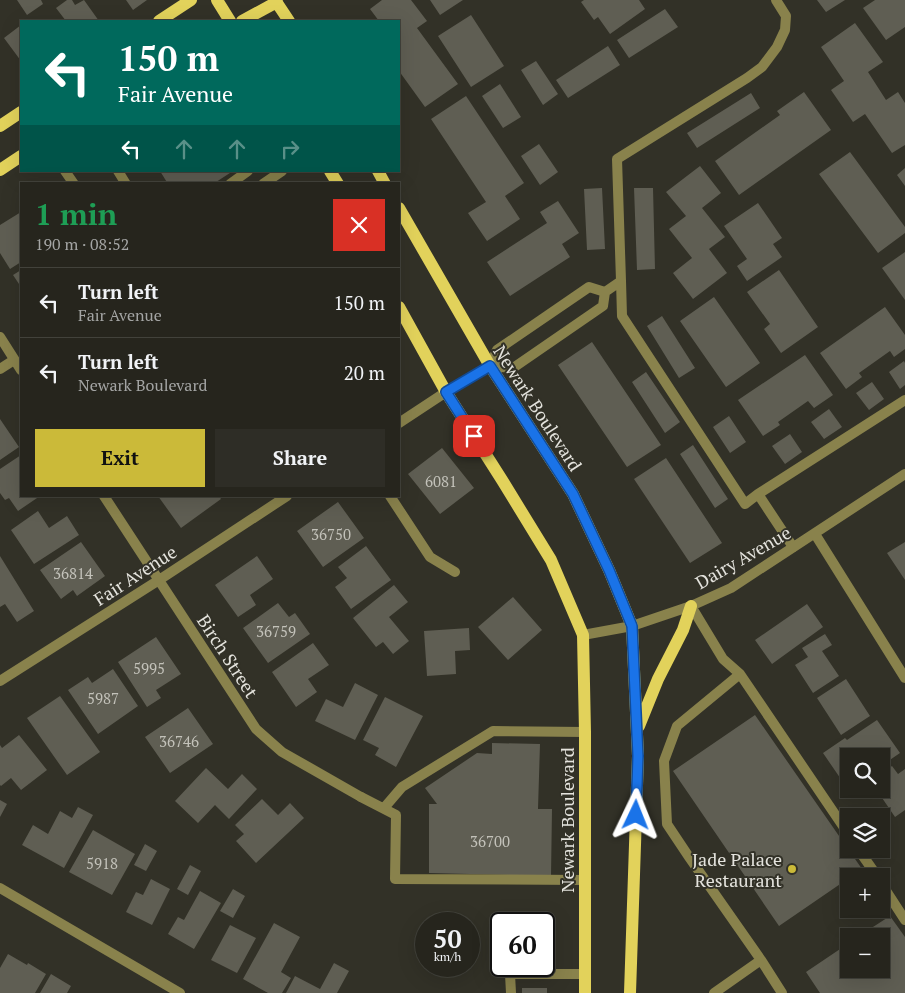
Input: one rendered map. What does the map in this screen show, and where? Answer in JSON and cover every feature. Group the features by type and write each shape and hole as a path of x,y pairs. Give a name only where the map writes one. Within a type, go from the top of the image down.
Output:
{"main road":[{"path":"161,20 191,0"},
{"path":"217,0 229,20"},
{"path":"244,20 276,1 288,20"},
{"path":"0,126 20,113"},
{"path":"0,170 20,157"},
{"name":"Newark Boulevard","path":"400,210 490,366 573,494 609,570 632,626 638,756 630,993"},
{"name":"Newark Boulevard","path":"400,309 446,392 551,560 583,635 585,993"},
{"path":"637,730 658,679 683,630 690,606"}],"street":[{"path":"776,0 786,16 785,30 777,47 762,67 748,78 617,159 622,316 745,504 905,400"},
{"path":"233,182 247,172"},
{"path":"266,182 281,172"},
{"path":"400,422 490,366 513,368 603,306 605,292 621,281"},
{"path":"490,366 497,350 589,287 605,292"},
{"path":"0,338 20,369"},
{"path":"0,369 14,360"},
{"name":"Dairy Avenue","path":"583,635 632,626 690,606 730,588 905,474"},
{"path":"758,494 793,548"},
{"name":"Birch Street","path":"105,497 256,730 282,752 384,808"},
{"name":"Fair Avenue","path":"0,680 159,580 285,497"},
{"path":"391,497 430,557 455,572"},
{"path":"815,534 905,678"},
{"path":"690,606 722,659 740,674 840,822"},
{"path":"740,674 677,726 664,761 668,824 782,993"},
{"path":"584,880 395,879 396,815 384,808 402,788 493,731 585,732"},
{"path":"0,888 180,993"},
{"path":"890,897 905,920"},
{"path":"714,993 761,960"},
{"path":"511,993 510,974 585,974"}],"building":[{"path":"17,0 41,0 43,4 27,15"},
{"path":"67,0 72,0 75,5 84,0 98,20 65,20 56,8"},
{"path":"126,0 147,0 133,10"},
{"path":"382,0 411,0 427,21 417,28 458,84 425,107 400,72 400,20 378,20 370,9"},
{"path":"430,0 463,0 440,15"},
{"path":"584,0 639,0 645,9 610,34 598,17 594,20 581,2"},
{"path":"817,0 845,0 826,12"},
{"path":"875,0 905,0 905,27 886,40 863,8"},
{"path":"665,9 678,27 629,58 617,40"},
{"path":"471,15 504,66 471,87 438,36"},
{"path":"855,23 883,62 868,72 886,100 898,92 905,103 905,145 892,153 865,114 853,122 831,90 844,81 821,47"},
{"path":"20,26 20,60 4,38"},
{"path":"608,46 620,65 568,98 556,80"},
{"path":"536,61 558,94 543,105 521,70"},
{"path":"500,84 521,117 503,128 482,96"},
{"path":"804,92 831,130 739,195 715,161 780,115 777,111"},
{"path":"751,93 760,108 697,148 687,133"},
{"path":"466,96 524,183 505,196 520,219 487,241 468,213 486,202 431,119"},
{"path":"539,144 558,172 540,185 521,156"},
{"path":"850,152 905,227 905,233 878,253 819,174"},
{"path":"700,166 721,193 702,208 725,237 709,249 727,273 693,299 673,273 692,258 669,229 686,216 666,192"},
{"path":"905,168 905,186 897,175"},
{"path":"161,172 231,172 216,182 167,182"},
{"path":"602,188 605,249 587,250 584,189"},
{"path":"634,188 653,188 655,269 637,270"},
{"path":"558,201 579,233 562,244 570,257 510,296 487,262 547,223 540,212"},
{"path":"758,203 782,238 773,244 782,257 747,281 737,266 747,259 724,226"},
{"path":"20,213 20,263 10,269 0,253 0,225"},
{"path":"905,252 905,300 882,268"},
{"path":"779,270 818,327 781,353 764,329 770,324 747,292"},
{"path":"20,271 20,286 13,275"},
{"path":"714,297 760,363 726,387 680,321"},
{"path":"885,307 905,335 905,349 894,357 890,351 859,373 862,377 846,389 820,353"},
{"path":"662,316 695,368 679,378 647,326"},
{"path":"592,342 661,445 627,467 558,365"},
{"path":"805,355 833,395 814,408 808,401 778,422 780,425 763,436 738,400"},
{"path":"904,361 905,385 900,389 889,372"},
{"path":"646,372 680,422 665,433 632,382"},
{"path":"872,382 884,399 869,410 856,393"},
{"path":"829,409 842,427 824,439 811,422"},
{"path":"729,416 746,442 730,453 713,427"},
{"path":"0,419 19,447 0,460"},
{"path":"790,434 802,452 785,464 772,446"},
{"path":"693,445 728,499 715,508 680,454"},
{"path":"442,448 474,488 440,514 408,474"},
{"path":"20,456 20,497 39,497 18,511 9,498 5,500 0,493 0,469"},
{"path":"666,458 722,543 690,563 634,479"},
{"path":"159,497 220,497 221,499 181,528"},
{"path":"338,502 364,538 323,567 297,531"},
{"path":"38,511 49,528 67,516 79,535 34,564 11,530"},
{"path":"81,542 105,576 77,596 73,590 61,599 40,570"},
{"path":"905,542 905,580 887,553"},
{"path":"366,546 391,580 351,609 335,587 347,578 338,567"},
{"path":"0,556 34,611 17,622 5,604 0,607"},
{"path":"257,556 273,579 250,595 256,605 238,617 215,585"},
{"path":"394,585 408,602 389,617 409,641 393,654 383,642 376,647 353,618"},
{"path":"513,597 542,630 508,660 478,627"},
{"path":"278,603 289,617 295,613 310,634 268,663 243,628"},
{"path":"807,604 823,627 772,664 755,640"},
{"path":"469,628 470,650 455,651 456,674 427,676 424,631"},
{"path":"825,634 832,645 822,651 839,676 813,693 795,665 808,657 802,648"},
{"path":"156,637 181,674 156,690 161,698 147,707 118,662"},
{"path":"313,643 329,665 308,679 317,692 296,707 272,672"},
{"path":"113,669 138,706 98,734 68,690 88,677 92,683"},
{"path":"846,679 870,716 841,735 817,698"},
{"path":"355,683 378,695 355,740 315,721 326,699 343,707"},
{"path":"60,696 100,752 67,775 27,718"},
{"path":"385,697 423,716 396,767 375,755 379,748 363,740"},
{"path":"188,708 213,744 170,773 145,737"},
{"path":"755,715 840,837 840,858 854,858 861,868 840,868 840,884 779,926 673,771"},
{"path":"877,720 900,753 890,760 890,748 840,748 840,778 823,753 845,738 847,740"},
{"path":"19,735 47,770 21,790 11,778 0,785 0,745 2,748"},
{"path":"492,743 540,744 538,809 552,809 551,876 429,873 429,804 437,804 425,788 477,753 492,754"},
{"path":"892,766 898,774 905,769 905,810 895,817 882,798 890,798 890,767"},
{"path":"206,768 228,789 242,774 257,789 229,819 215,805 198,823 175,801"},
{"path":"262,799 278,815 290,803 304,818 256,863 236,841 244,834 235,825"},
{"path":"0,800 7,804 0,817"},
{"path":"78,807 93,815 64,868 22,845 33,825 48,834 60,811 72,818"},
{"path":"93,830 135,854 112,895 69,872"},
{"path":"145,844 157,851 146,871 134,865"},
{"path":"190,865 201,871 188,895 177,889"},
{"path":"151,879 170,889 152,925 126,912 136,892 143,895"},
{"path":"233,889 245,896 233,918 220,911"},
{"path":"200,891 221,903 194,949 168,934 178,917 184,920"},
{"path":"890,916 905,937 905,993 820,993 806,972 840,949 840,978 890,978 890,928 871,928 890,918"},
{"path":"274,923 300,937 281,972 291,978 282,993 268,993 243,979"},
{"path":"230,925 256,938 237,973 211,960"},
{"path":"8,954 46,974 35,993 0,993 0,968"},
{"path":"334,963 349,971 337,993 286,993 295,976 320,989"},
{"path":"51,974 71,986 67,993 40,993"},
{"path":"522,988 547,988 547,993 522,993"}],"place":[{"name":"Jade Palace Restaurant","path":"792,869"}],"route":[{"path":"474,436 446,392 490,366 573,494 609,570 632,626 638,756 636,815"}]}
